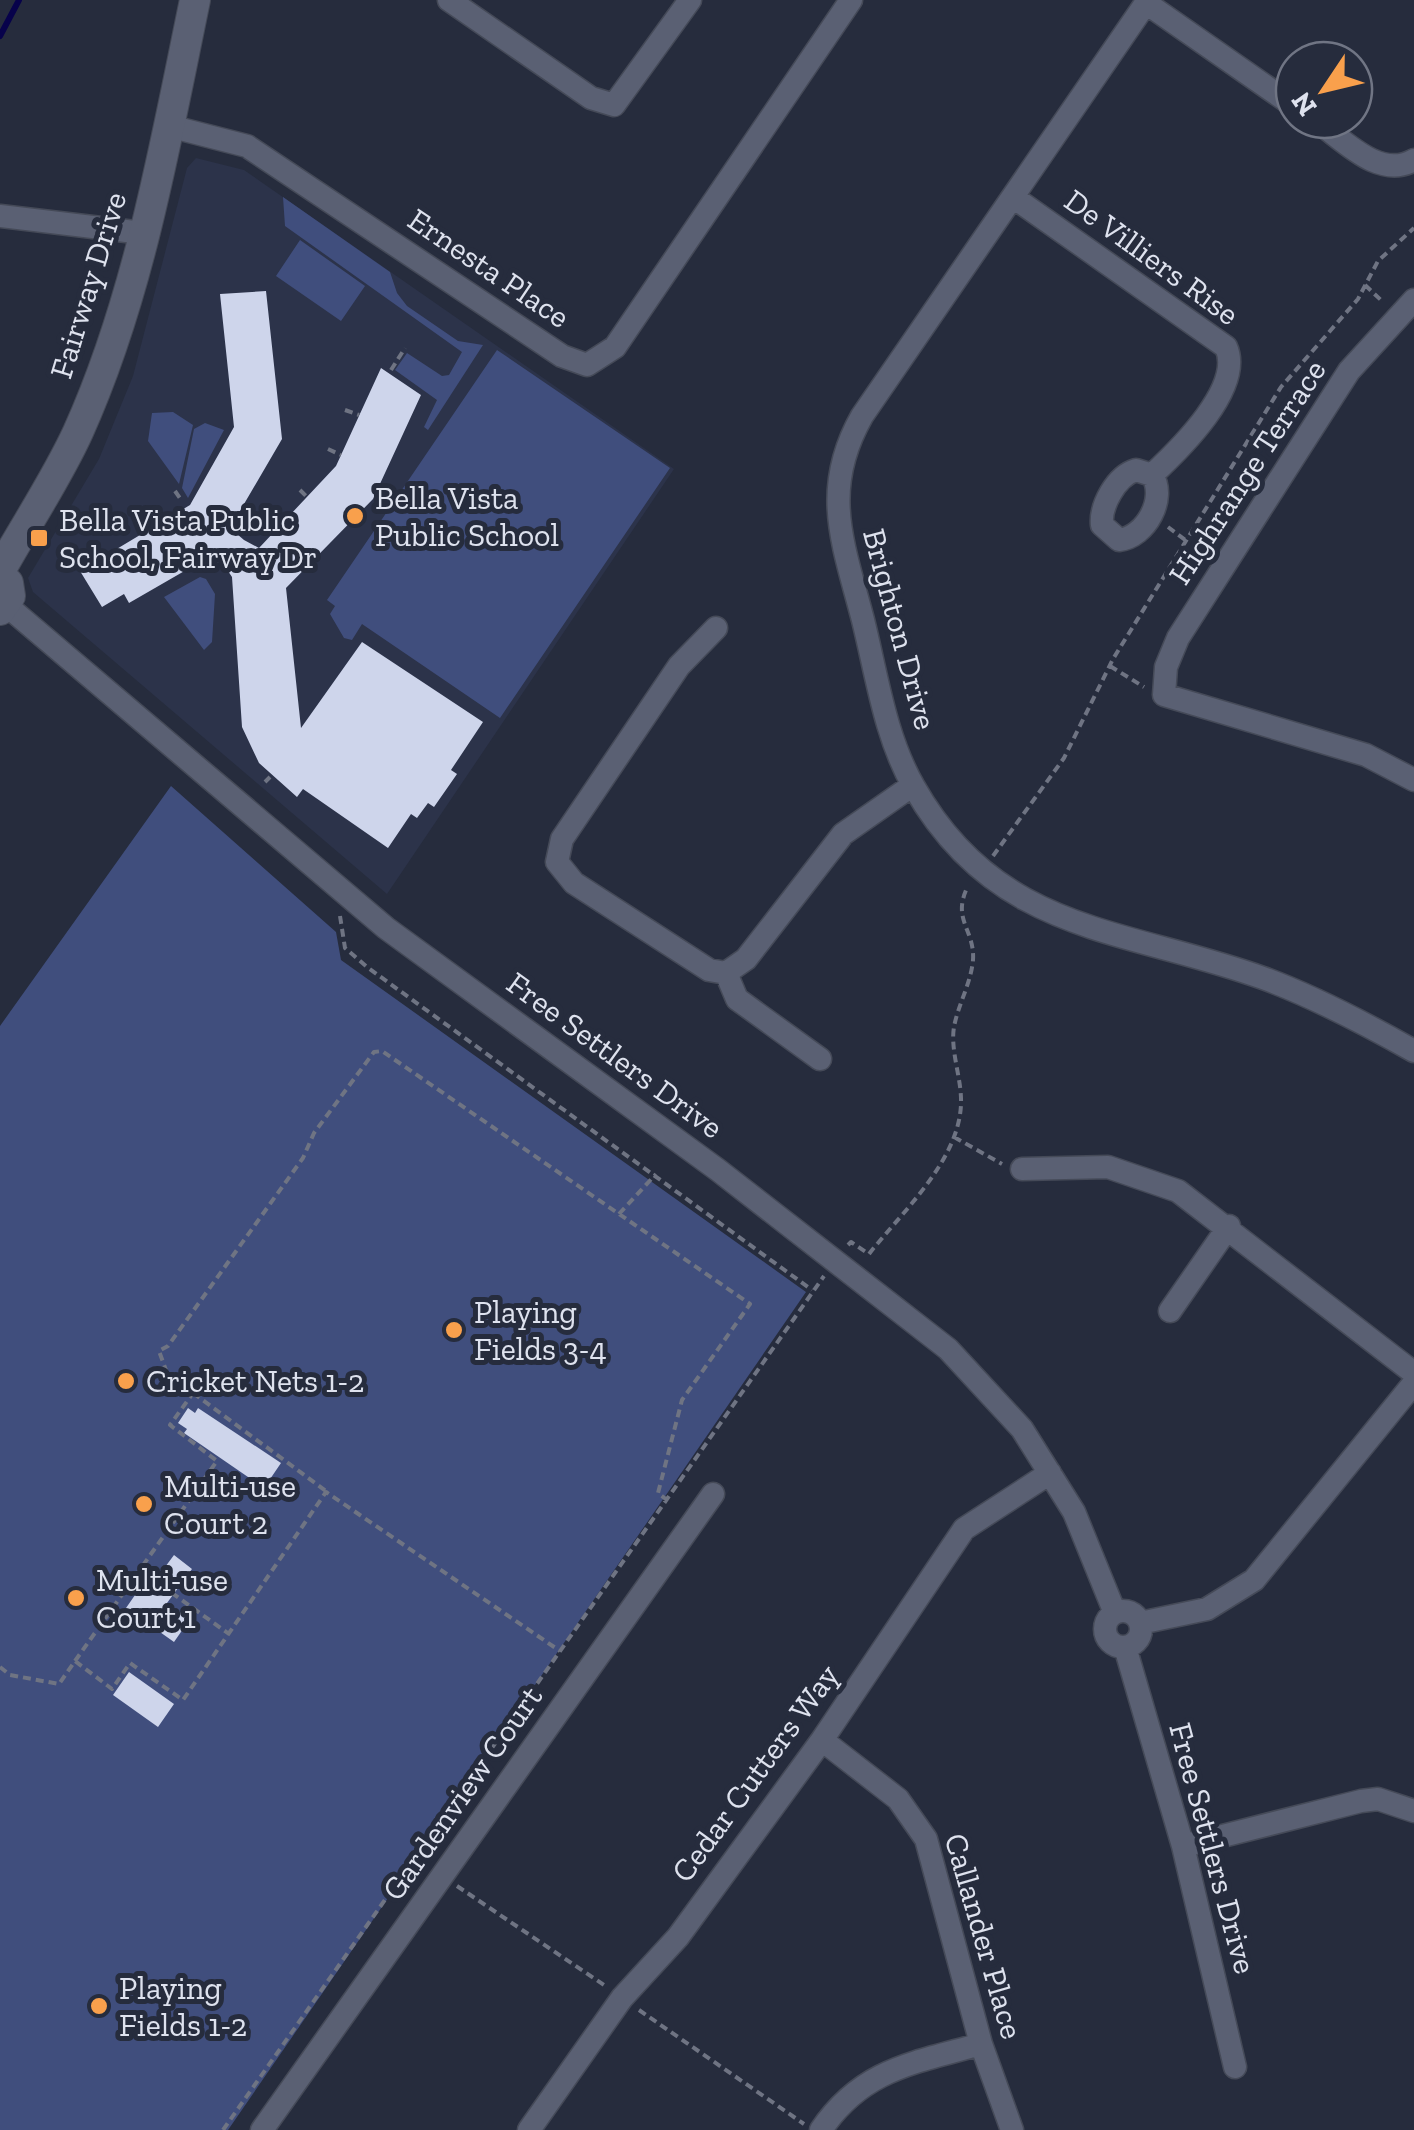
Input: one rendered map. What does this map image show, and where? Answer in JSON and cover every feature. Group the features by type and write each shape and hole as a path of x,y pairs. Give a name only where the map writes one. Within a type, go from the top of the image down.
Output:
{"street":[{"name":"Fairway Drive","path":"2,590 78,432 114,340 169,126 195,0"},
{"path":"449,0 605,104 614,104 624,96 690,0"},
{"name":"Ernesta Place","path":"169,126 247,146 562,356 587,365 615,347 851,0"},
{"path":"1147,2 1274,92"},
{"name":"Brighton Drive","path":"1147,2 862,416 840,463 837,519 891,733 912,785 966,855 1037,908 1084,929 1263,978 1414,1050"},
{"path":"1343,140 1381,166 1398,169 1414,160"},
{"name":"De Villiers Rise","path":"1012,196 1226,347 1232,358 1226,382 1188,442 1152,475"},
{"path":"0,216 142,234"},
{"name":"Highrange Terrace","path":"1164,695 1166,667 1178,638 1349,372 1405,307"},
{"name":"Free Settlers Drive","path":"2,590 386,928 718,1170 948,1349 1022,1428 1074,1512 1114,1613"},
{"path":"716,628 668,682 562,840 557,862 574,883 709,970 726,974"},
{"path":"1164,695 1366,754 1414,780"},
{"path":"726,974 746,959 843,834 912,785"},
{"path":"726,974 737,999 820,1059"},
{"path":"1022,1170 1108,1167 1178,1191 1229,1226 1414,1373"},
{"path":"1170,1310 1229,1226"},
{"path":"1140,1623 1208,1609 1254,1580 1414,1383"},
{"name":"Cedar Cutters Way","path":"529,2130 622,1998 678,1937 822,1740 964,1528 1050,1473"},
{"name":"Gardenview Court","path":"262,2130 713,1494"},
{"path":"1129,1612 1140,1623 1139,1637 1125,1647 1114,1645 1106,1636 1105,1624 1114,1613 1129,1612"},
{"name":"Free Settlers Drive","path":"1125,1647 1183,1846 1235,2067"},
{"name":"Callander Place","path":"822,1740 898,1800 926,1838 980,2044 1012,2130"},
{"path":"1183,1846 1361,1801 1378,1799 1414,1811"},
{"path":"821,2130 840,2102 861,2085 904,2066 980,2044"}],"path":[{"path":"996,854 1064,758 1110,666 1280,388 1358,299 1378,262 1414,228"},
{"path":"1365,284 1405,307"},
{"path":"391,370 405,348"},
{"path":"345,410 359,415"},
{"path":"328,449 341,455"},
{"path":"175,490 182,501"},
{"path":"300,490 306,497"},
{"path":"1158,520 1188,542"},
{"path":"1110,666 1164,695"},
{"path":"265,782 270,777"},
{"path":"850,1242 869,1254 939,1164 954,1137 961,1110 961,1080 953,1031 973,962 972,942 960,917 961,900 970,882"},
{"path":"223,2130 812,1290 367,966 346,948 339,914"},
{"path":"560,1651 326,1492 193,1393 168,1373 159,1351 168,1346 281,1190 314,1133 374,1052 382,1051 750,1304 682,1400 658,1492 667,1500"},
{"path":"954,1137 1004,1166 1022,1170"},
{"path":"619,1214 656,1174"},
{"path":"0,1668 10,1675 60,1684 217,1460 170,1425 193,1393"},
{"path":"75,1662 112,1689 130,1663 183,1700 326,1492"},
{"path":"140,1570 229,1634"}],"shaded area":[{"name":"Bella Vista Public School","path":"196,158 244,170 674,469 387,894 33,592 28,578 99,459 133,376 187,168"},
{"path":"283,197 390,272 397,293 407,306 458,341 483,345 428,430 424,427 437,400 395,370 407,353 442,376 449,375 462,352 285,226"},
{"path":"300,240 365,286 341,321 276,276"},
{"path":"497,350 670,468 500,718 362,624 352,640 344,638 330,614 335,606 327,600"},
{"path":"173,412 193,425 179,484 148,441 152,413"},
{"path":"205,423 224,430 188,498 182,488 194,429"},
{"path":"200,577 206,579 215,594 212,642 204,650 164,597"},
{"path":"171,786 336,932 341,960 806,1292 228,2130 0,2130 0,1026"}],"building":[{"path":"266,291 282,439 230,528 244,540 259,548 336,466 381,368 421,395 373,499 286,588 301,728 362,642 483,722 451,770 457,774 434,807 428,803 417,818 411,814 388,848 303,789 297,797 259,763 242,727 232,577 224,565 207,558 129,603 124,594 102,607 80,571 190,505 234,427 220,294"},
{"path":"188,1408 195,1413 198,1408 281,1463 264,1488 184,1433 187,1429 178,1423"},
{"path":"174,1555 192,1569 167,1603 190,1619 174,1642 126,1608 142,1585 148,1590"},
{"path":"129,1672 174,1704 158,1727 113,1695"}],"waterway":[{"path":"0,36 19,0"}],"place":[{"name":"Bella Vista Public School","path":"355,516"},
{"name":"Bella Vista Public School, Fairway Dr","path":"39,538"},
{"name":"Playing Fields 3-4","path":"454,1330"},
{"name":"Cricket Nets 1-2","path":"126,1381"},
{"name":"Multi-use Court 2","path":"144,1504"},
{"name":"Multi-use Court 1","path":"76,1598"},
{"name":"Playing Fields 1-2","path":"99,2006"}]}
